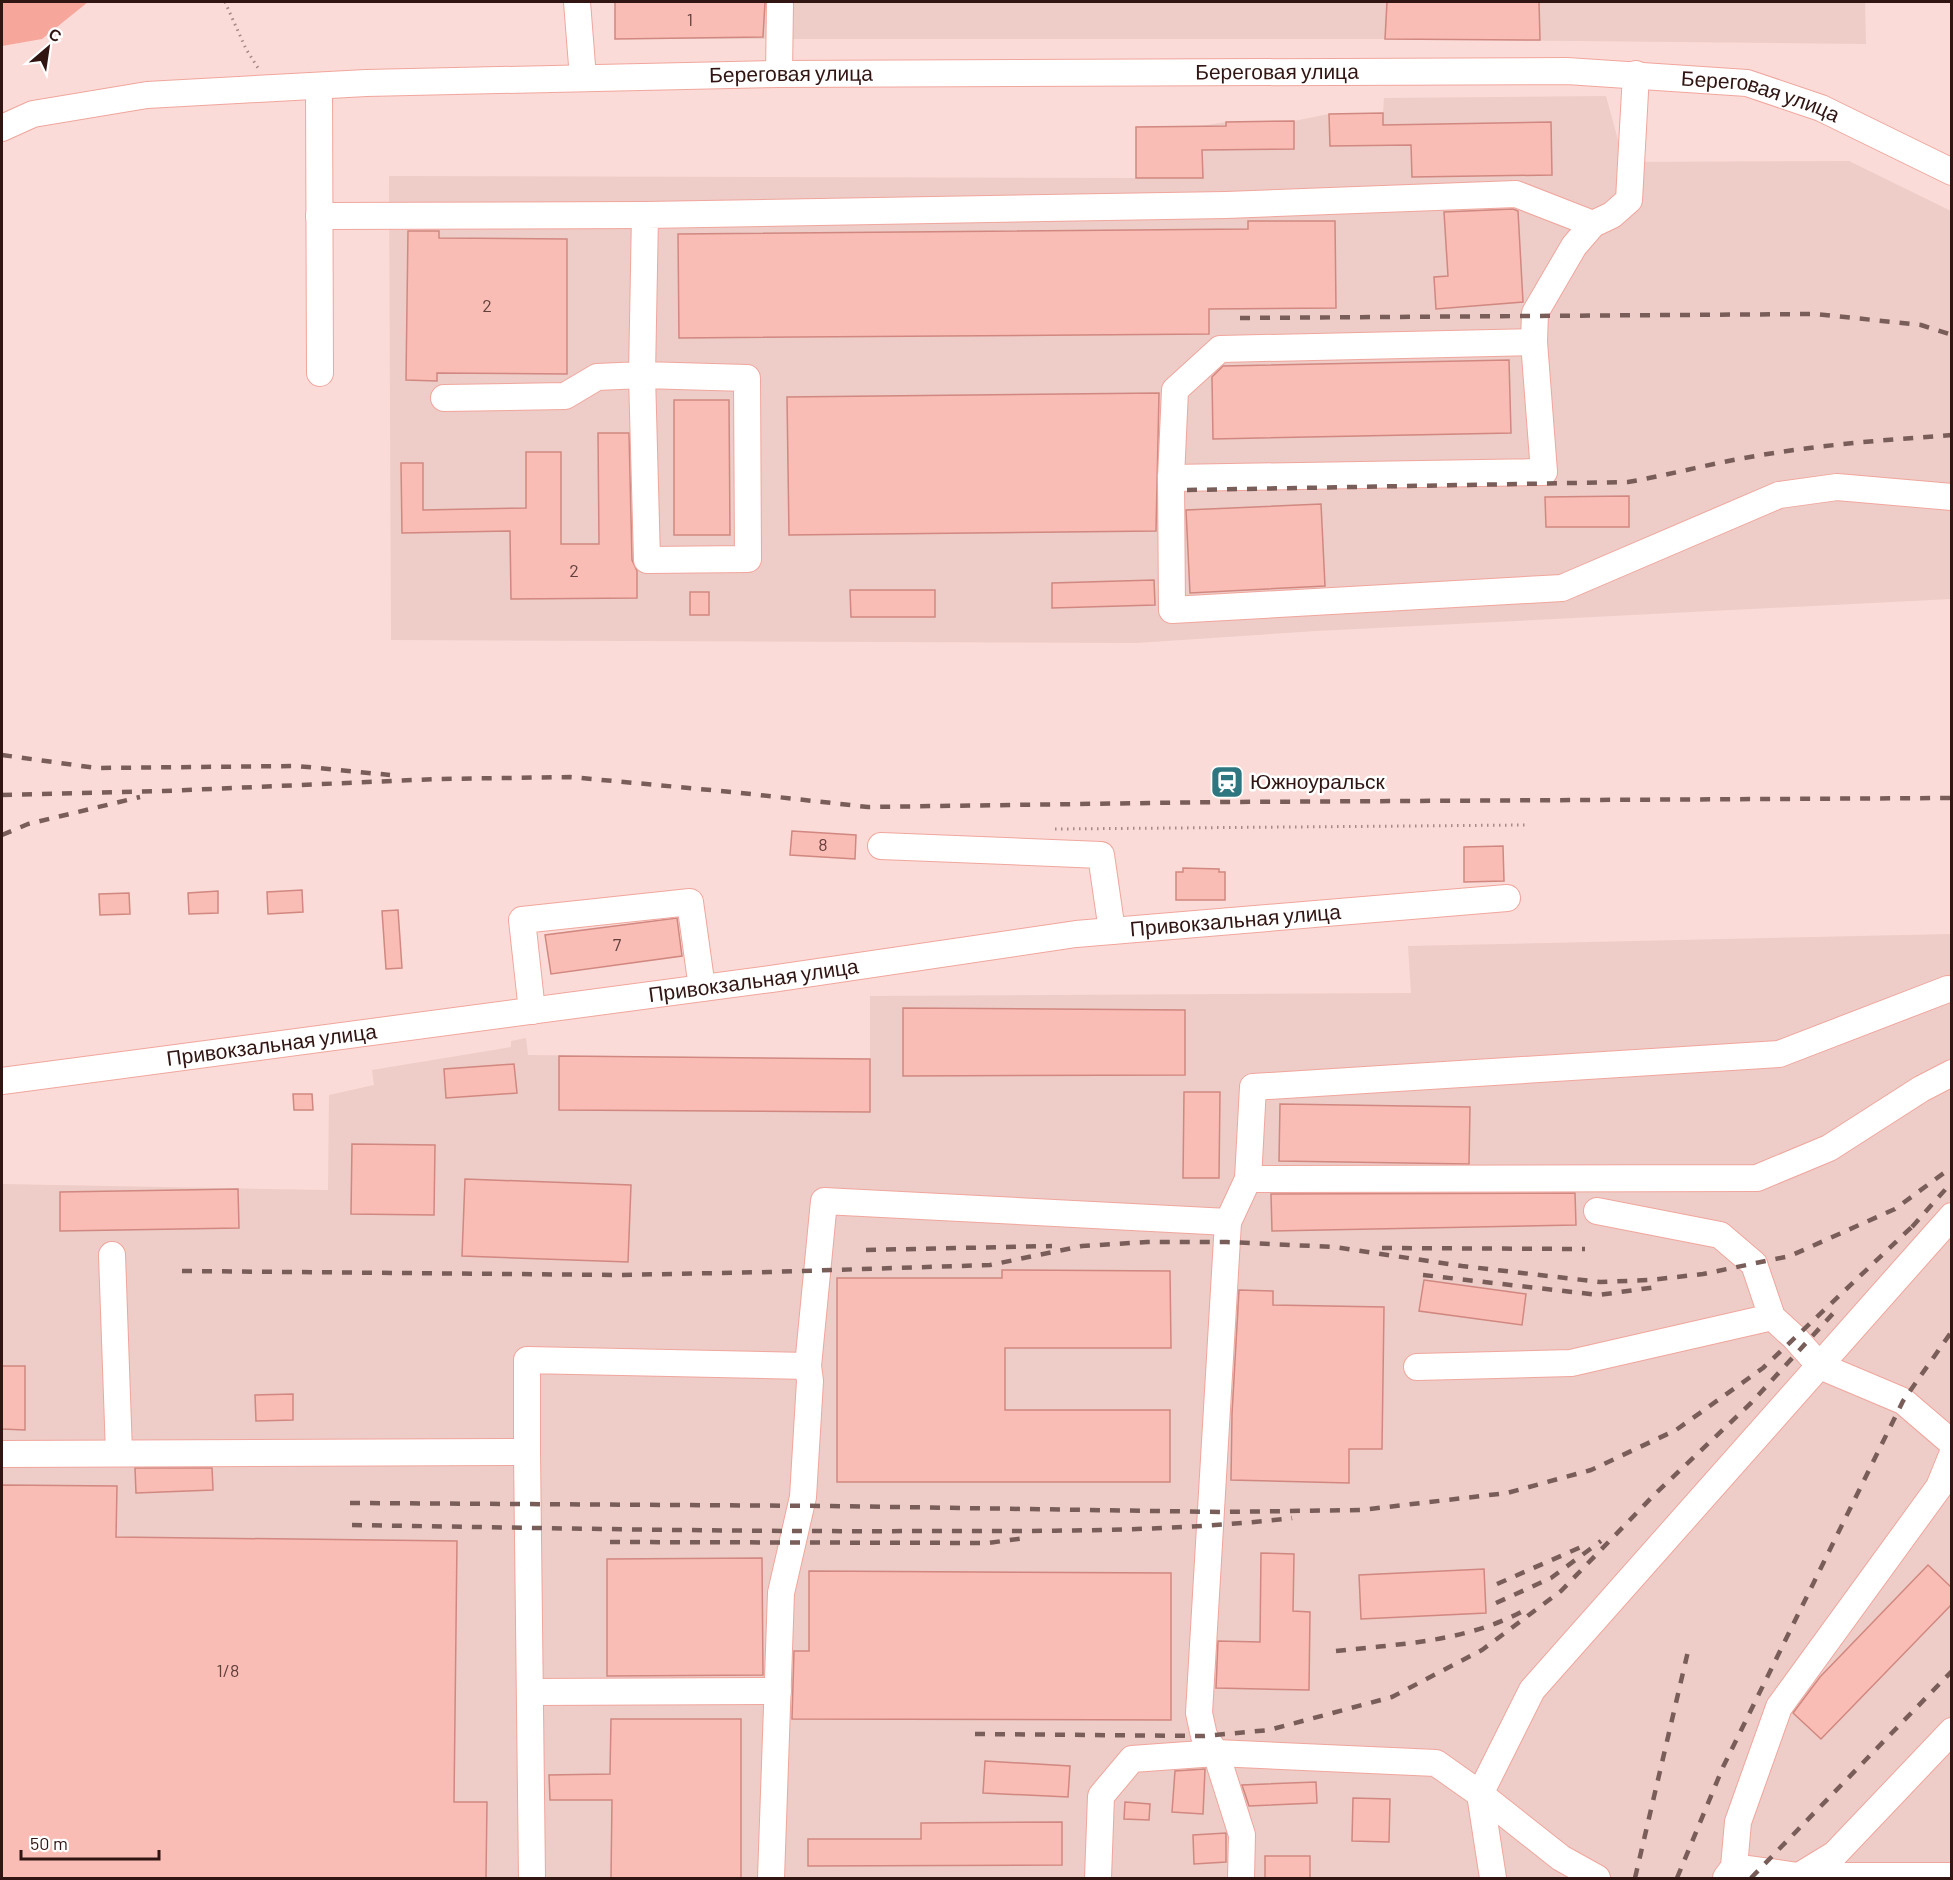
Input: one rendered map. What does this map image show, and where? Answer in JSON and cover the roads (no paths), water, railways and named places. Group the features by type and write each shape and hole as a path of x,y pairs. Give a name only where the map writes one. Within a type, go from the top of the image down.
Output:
{"street":[{"path":"577,2 583,78"},
{"path":"779,74 780,2"},
{"name":"Береговая улица","path":"2,128 33,114 147,95 366,83 779,74 1568,71 1747,83 1821,108 1952,172"},
{"path":"1171,478 1544,472 1534,342 1535,313 1574,246 1593,224 1612,215 1629,200 1636,74"},
{"path":"319,86 320,373"},
{"path":"319,216 645,215 1214,206 1516,194 1593,224"},
{"path":"444,398 565,396 597,377 642,375 747,378 747,559 647,560 642,375 645,215"},
{"path":"1534,342 1220,349 1175,390 1171,478 1172,610 1562,588 1779,495 1837,487 1952,497"},
{"path":"881,846 1101,855 1112,932"},
{"name":"Привокзальная улица","path":"2,1081 702,988 1076,934 1507,898"},
{"path":"532,1011 522,920 690,902 702,988"},
{"path":"1241,1878 1242,1835 1216,1753 1204,1736 1199,1713 1228,1222 1248,1179 1253,1087 1779,1054 1948,989"},
{"path":"1248,1179 1757,1178 1829,1148 1921,1089 1952,1073"},
{"path":"771,1878 781,1593 803,1497 810,1381 808,1366 824,1202 1228,1222"},
{"path":"1597,1211 1720,1235 1755,1263 1772,1317 1820,1366 1903,1401 1952,1443"},
{"path":"1493,1878 1480,1794 1532,1690 1952,1216"},
{"path":"112,1255 119,1453"},
{"path":"1418,1367 1570,1363 1772,1317"},
{"path":"531,1878 527,1360 808,1366"},
{"path":"2,1454 527,1452"},
{"path":"1952,1455 1939,1487 1779,1707 1738,1822 1730,1873 1798,1876 1952,1876"},
{"path":"530,1692 778,1690"},
{"path":"1798,1876 1836,1854 1952,1731"},
{"path":"1098,1878 1101,1796 1132,1759 1216,1753 1436,1763 1480,1794 1561,1858 1598,1878"}],"railway":[{"path":"1240,318 1816,314 1921,325 1952,335"},
{"path":"1187,490 1628,482 1800,449 1952,435"},
{"path":"2,755 96,768 297,766 390,775"},
{"path":"2,795 164,791 437,779 570,777 868,807 1222,802 1952,798"},
{"path":"2,835 28,824 140,797"},
{"path":"182,1271 619,1275 769,1272 990,1265 1082,1246 1147,1242 1227,1242 1334,1247 1462,1266 1600,1282 1650,1280 1703,1274 1790,1256 1895,1209 1952,1167"},
{"path":"1912,1227 1952,1182"},
{"path":"350,1503 831,1506 1221,1512 1361,1510 1507,1493 1591,1470 1676,1430 1763,1368 1918,1221"},
{"path":"866,1250 1052,1246"},
{"path":"1382,1248 1585,1249"},
{"path":"1423,1275 1599,1295 1656,1287"},
{"path":"975,1734 1204,1736 1269,1730 1392,1697 1482,1650 1561,1591 1656,1493 1751,1403 1839,1307"},
{"path":"1677,1878 1723,1767 1903,1401 1952,1331"},
{"path":"352,1525 1020,1531 1202,1526 1292,1518"},
{"path":"610,1542 988,1543 1025,1538"},
{"path":"1496,1603 1551,1578 1601,1541"},
{"path":"1497,1584 1588,1544"},
{"path":"1336,1651 1454,1636 1477,1630 1521,1612"},
{"path":"1635,1878 1689,1647"},
{"path":"1751,1878 1952,1671"}],"place":[{"name":"Южноуральск","path":"1227,782"}]}
